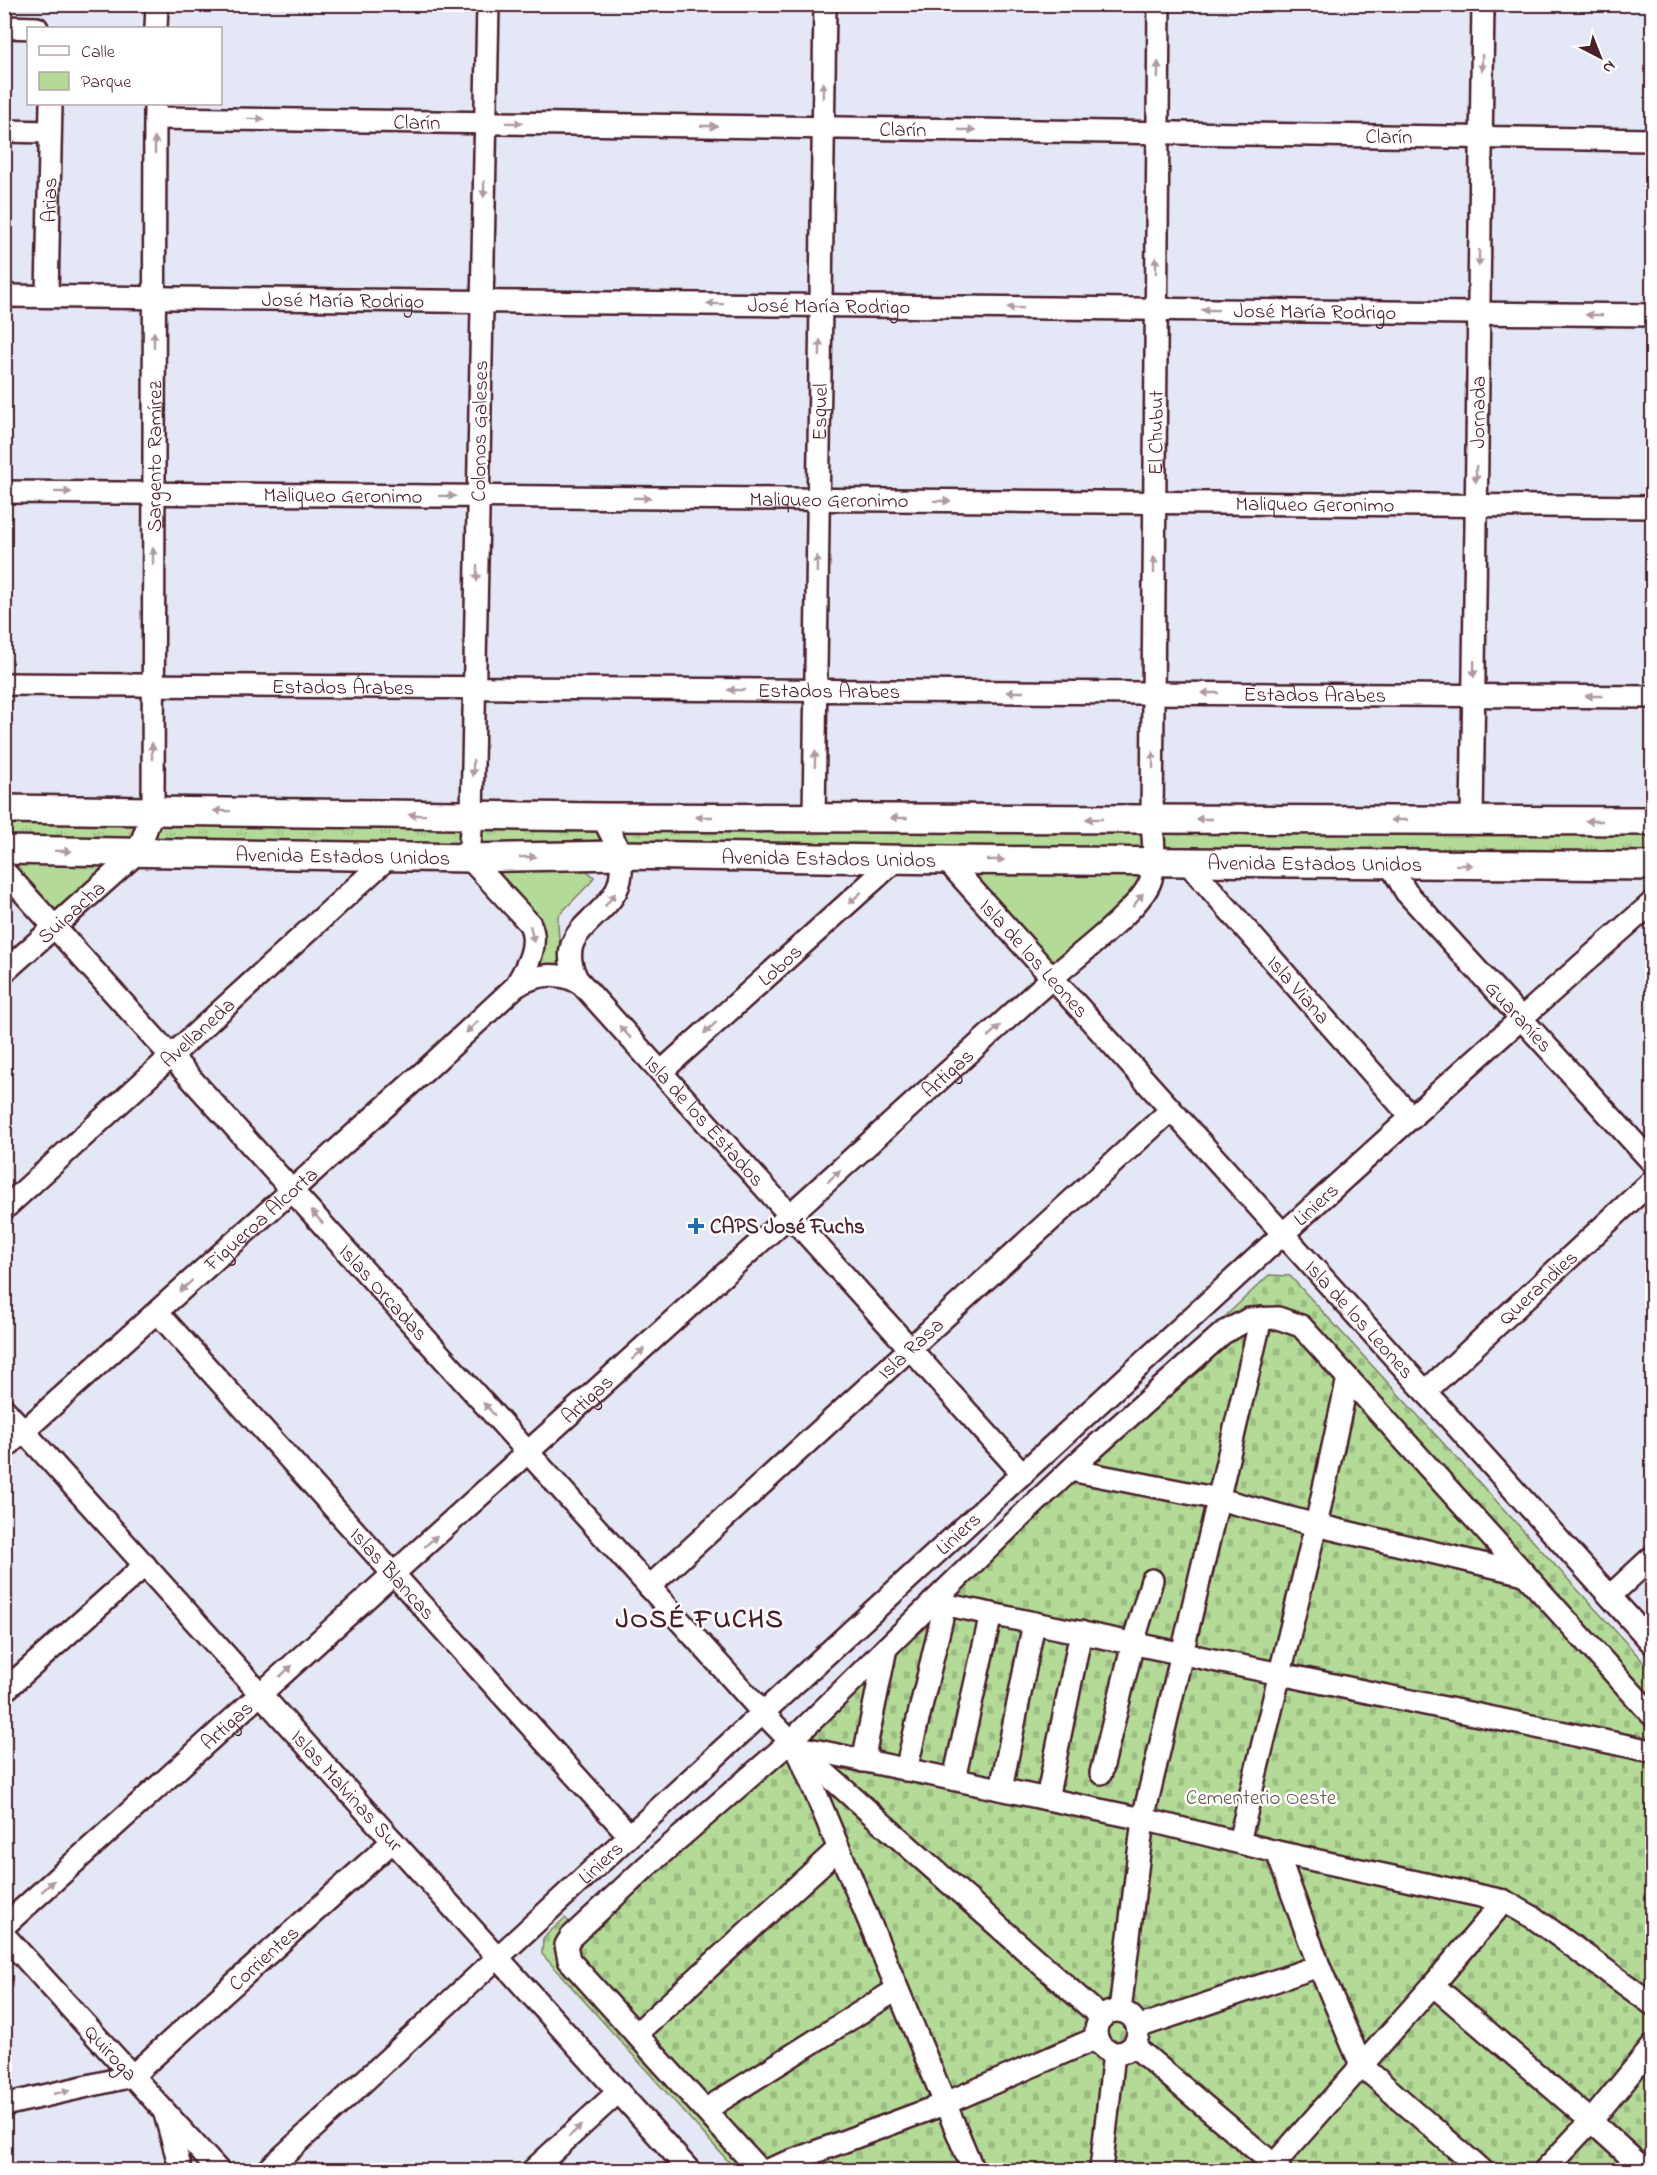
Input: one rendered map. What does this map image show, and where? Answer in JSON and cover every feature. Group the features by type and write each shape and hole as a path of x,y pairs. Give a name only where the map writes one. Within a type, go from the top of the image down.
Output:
{"main road":[{"name":"Avenida Estados Unidos","path":"4,808 472,816 1653,821"},
{"name":"Avenida Estados Unidos","path":"4,850 469,858 620,855 1653,866"}],"street":[{"path":"156,27 157,4"},
{"name":"Colonos Galeses","path":"469,858 475,688 488,4"},
{"name":"Esquel","path":"814,818 825,4"},
{"name":"El Chubut","path":"1154,861 1152,819 1159,4"},
{"name":"Jornada","path":"1472,820 1483,4"},
{"path":"4,27 27,28"},
{"name":"Arias","path":"47,296 51,105"},
{"name":"Clarín","path":"155,111 485,123 1653,140"},
{"name":"Sargento Ramírez","path":"153,810 155,111"},
{"path":"4,131 49,132"},
{"name":"José María Rodrigo","path":"4,296 1653,315"},
{"name":"Maliqueo Geronimo","path":"4,492 1653,507"},
{"name":"Estados Árabes","path":"4,684 1653,697"},
{"path":"138,852 153,810"},
{"path":"602,817 620,855"},
{"name":"Suipacha","path":"4,972 138,852"},
{"name":"Isla de los Estados","path":"620,855 621,873 618,889 602,910 576,933 571,945 571,967 580,983 1023,1474"},
{"name":"Avellaneda","path":"4,1209 390,856"},
{"path":"469,858 530,924 534,933 535,940 528,962 515,987"},
{"name":"Lobos","path":"661,1072 898,858"},
{"name":"Isla de los Leones","path":"946,860 1053,976 1282,1235 1653,1643"},
{"name":"Artigas","path":"4,1926 791,1216 1053,976 1136,905 1151,882 1154,861"},
{"name":"Isla Viana","path":"1186,861 1412,1118"},
{"name":"Guaraníes","path":"1390,864 1406,892 1653,1162"},
{"name":"Islas Orcadas","path":"4,871 763,1713 794,1744 1106,2022"},
{"name":"Liniers","path":"268,2170 629,1834 1282,1235 1521,1017 1653,903"},
{"path":"515,987 541,975 564,976 580,983"},
{"name":"Figueroa Alcorta","path":"4,1449 515,987"},
{"name":"Isla Rasa","path":"649,1587 1171,1110"},
{"name":"Querandies","path":"1425,1392 1653,1181"},
{"name":"Islas Blancas","path":"157,1312 629,1834"},
{"path":"1261,1318 1143,1819 1103,2048 1129,2042 1319,1966"},
{"path":"759,2170 569,1960 566,1945 571,1937 647,1866 794,1744 886,1647 939,1604 1070,1470 1223,1333 1249,1319 1278,1318 1300,1326 1653,1715"},
{"path":"1239,1842 1316,1525 1348,1378"},
{"name":"Islas Malvinas Sur","path":"4,1409 689,2170"},
{"path":"1070,1470 1219,1498 1316,1525 1526,1574"},
{"path":"1610,1596 1653,1557"},
{"path":"4,1691 144,1565"},
{"path":"1101,1773 1132,1643 1152,1580"},
{"path":"939,1604 1653,1751"},
{"path":"906,1770 939,1604"},
{"path":"954,1779 991,1614"},
{"path":"1001,1789 1034,1623"},
{"path":"1047,1799 1081,1632"},
{"path":"863,1761 886,1647"},
{"path":"794,1744 863,1761 1143,1819 1277,1852 1504,1901 1534,1918 1653,2004"},
{"path":"794,1744 972,2170"},
{"name":"Corrientes","path":"132,2076 393,1841"},
{"path":"636,2034 838,1849"},
{"path":"1277,1852 1319,1966 1361,2065 1481,2170"},
{"path":"1129,2042 1274,2169 1504,1901"},
{"name":"Quiroga","path":"4,1935 218,2170"},
{"path":"1433,1985 1645,2170"},
{"path":"705,2110 896,1990"},
{"path":"767,2170 944,2104 1106,2022 1132,2016 1129,2042 1101,2170"},
{"path":"1545,2170 1591,2121 1653,2047"},
{"path":"4,2105 132,2076"},
{"path":"532,2170 618,2092"},
{"path":"164,2110 181,2170"}],"green space":[{"path":"5,809 1652,821 1652,866 5,850"},
{"path":"949,860 1149,861 1136,905 1053,977"},
{"path":"109,864 55,910 15,865"},
{"path":"504,867 585,869 594,877 558,916 560,950 566,969 531,968 540,952 544,929 542,923 502,879 501,874"},
{"name":"Cementerio Oeste","path":"1269,1275 1290,1276 1652,1671 1652,2170 736,2170 542,1954 543,1938 565,1918 571,1924 774,1742"}],"place":[{"name":"CAPS José Fuchs","path":"696,1226"}],"district":[{"name":"JOSÉ FUCHS","path":"700,1618"}]}
